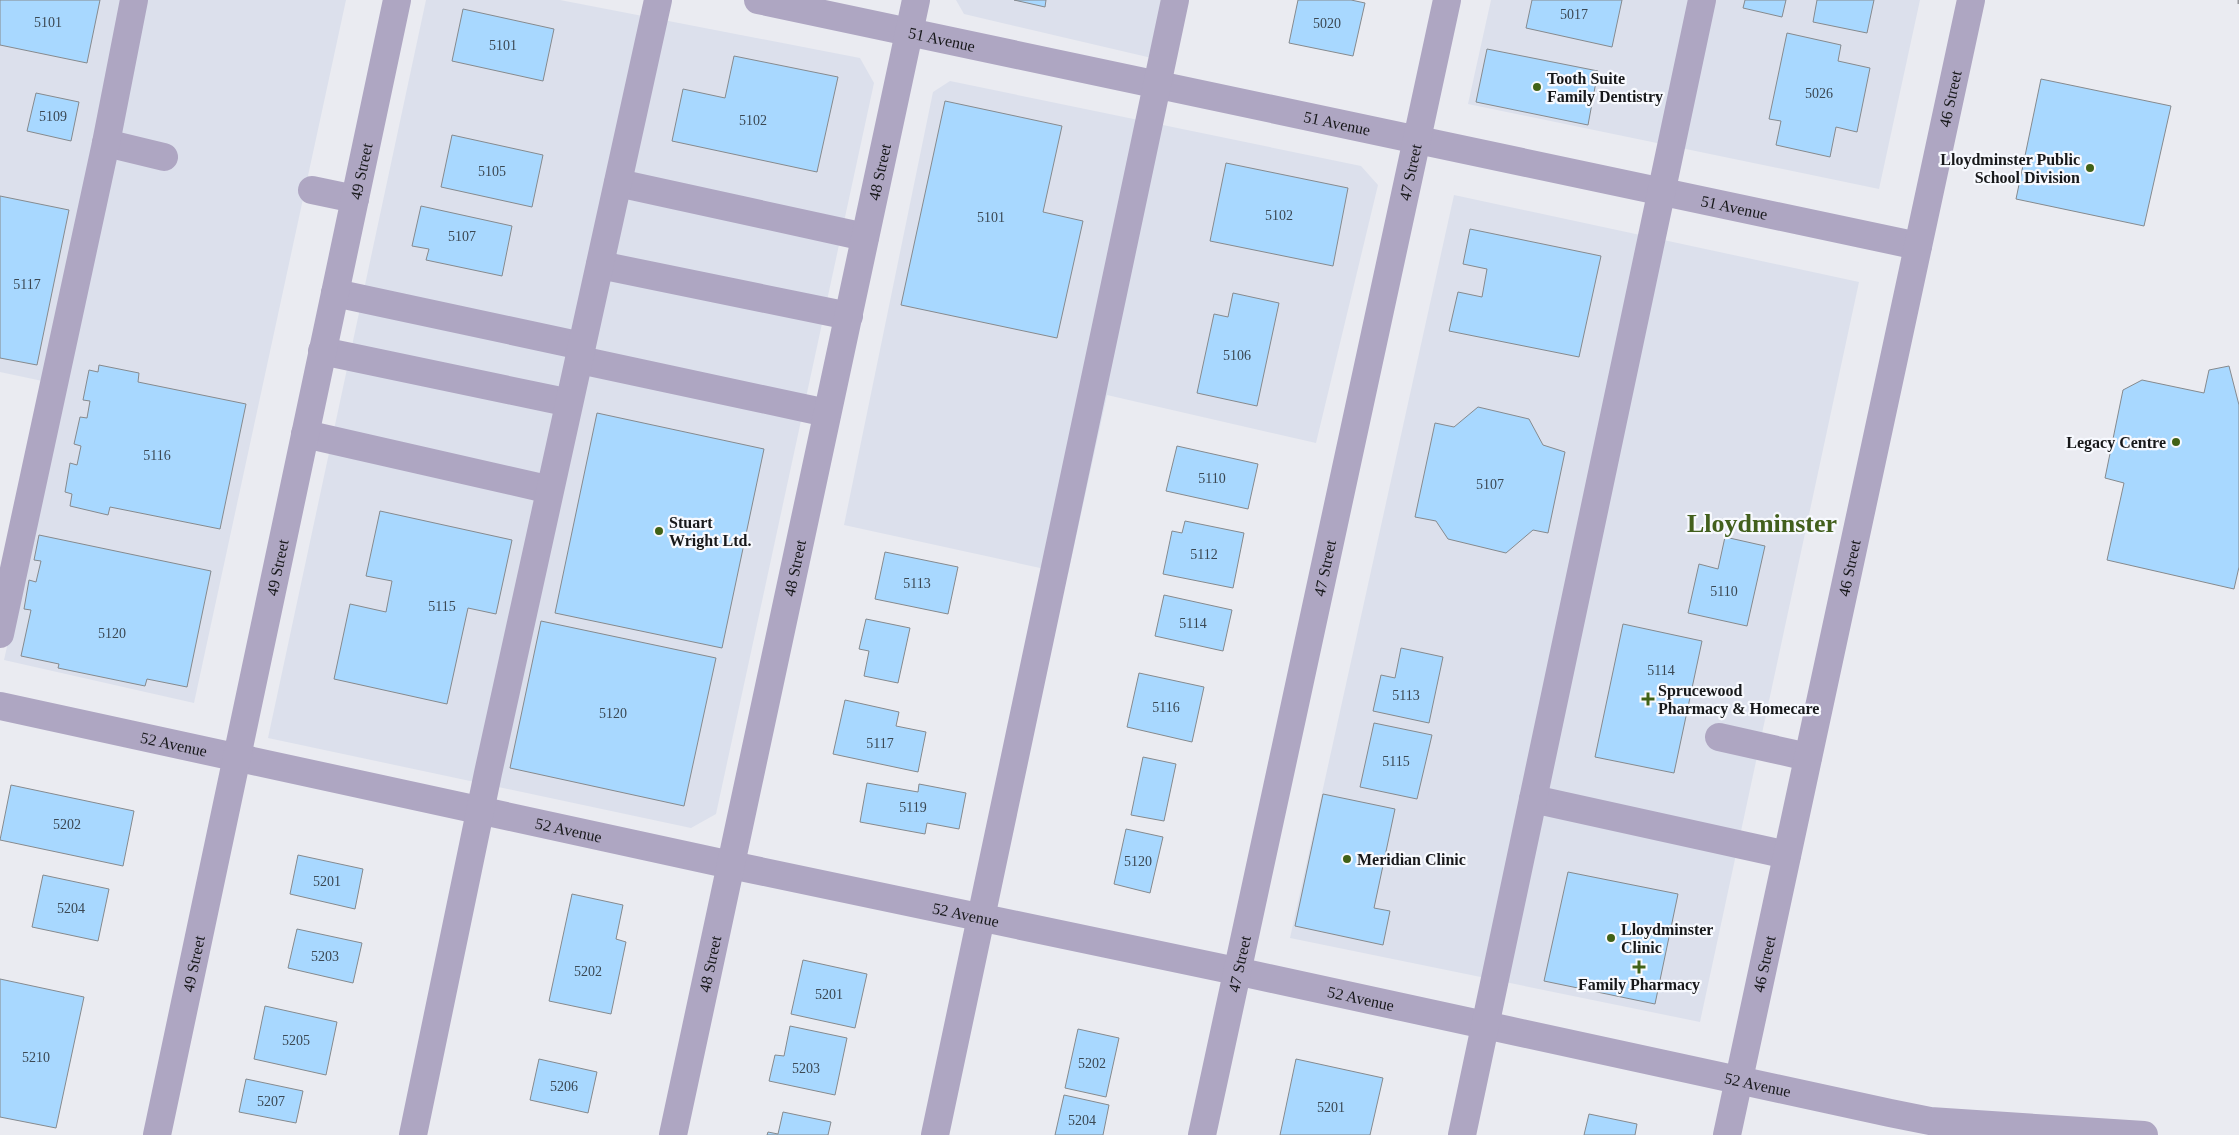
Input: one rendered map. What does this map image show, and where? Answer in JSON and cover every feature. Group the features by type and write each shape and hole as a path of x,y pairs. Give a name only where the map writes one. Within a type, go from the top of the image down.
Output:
{"street":[{"path":"0,634 106,143 134,0"},
{"name":"49 Street","path":"157,1135 397,0"},
{"path":"413,1135 574,351 600,265 658,0"},
{"name":"51 Avenue","path":"758,0 1918,246"},
{"name":"48 Street","path":"673,1135 916,0"},
{"path":"935,1135 1175,0"},
{"name":"47 Street","path":"1202,1135 1447,0"},
{"path":"1462,1135 1702,0"},
{"name":"46 Street","path":"1727,1135 1971,0"},
{"path":"106,143 164,156"},
{"path":"618,183 866,237"},
{"path":"312,190 355,199"},
{"path":"600,265 849,316"},
{"path":"335,293 827,413"},
{"path":"322,351 556,400"},
{"path":"305,434 538,487"},
{"name":"52 Avenue","path":"0,706 731,865 1236,971 1973,1131 2144,1135"},
{"path":"1719,738 1808,757"},
{"path":"1533,799 1787,855"}],"shaded area":[{"path":"0,0 346,0 194,703 4,660 66,386 0,372"},
{"path":"426,0 560,0 860,58 874,83 716,814 691,828 268,738"},
{"path":"956,0 1168,0 1156,59 964,14"},
{"path":"1491,0 1920,0 1879,189 1468,104"},
{"path":"950,81 1361,166 1378,185 1316,443 1107,395 1068,574 844,525 933,92"},
{"path":"1454,195 1859,282 1700,1022 1290,938"}],"building":[{"path":"0,0 100,0 87,63 0,45"},
{"path":"1014,0 1046,0 1045,7"},
{"path":"1298,0 1351,0 1365,3 1353,56 1289,43"},
{"path":"1532,0 1622,0 1612,47 1526,28"},
{"path":"1745,0 1786,0 1782,17 1743,8"},
{"path":"1817,0 1874,0 1867,33 1813,22"},
{"path":"463,9 554,29 543,81 452,61"},
{"path":"1787,33 1841,45 1838,61 1870,68 1857,132 1836,127 1830,157 1776,145 1781,121 1769,119"},
{"name":"Tooth Suite Family Dentistry","path":"1487,49 1598,71 1588,125 1476,102"},
{"path":"734,56 838,77 817,172 672,141 683,89 725,98"},
{"name":"Lloydminster Public School Division","path":"2041,79 2171,106 2144,226 2016,199"},
{"path":"36,93 79,102 71,141 27,131"},
{"path":"945,101 1062,126 1043,212 1083,221 1057,338 901,305"},
{"path":"452,135 543,155 532,207 441,187"},
{"path":"1226,163 1348,188 1333,266 1210,241"},
{"path":"0,196 69,210 37,365 0,358"},
{"path":"421,206 512,226 502,276 426,260 429,249 412,246"},
{"path":"1470,229 1601,256 1579,357 1449,331 1458,292 1482,297 1487,269 1463,264"},
{"path":"1233,293 1279,303 1257,406 1197,393 1214,314 1228,317"},
{"path":"99,365 139,373 138,382 246,404 220,529 110,507 108,515 70,506 72,494 65,492 70,463 77,465 81,446 74,444 80,417 87,418 90,401 83,400 89,370 98,372"},
{"name":"Legacy Centre","path":"2229,366 2239,405 2239,567 2234,589 2107,560 2124,483 2105,478 2123,390 2142,380 2204,393 2209,370"},
{"path":"1478,407 1529,419 1543,445 1565,452 1548,533 1533,530 1506,553 1448,539 1436,521 1415,517 1435,423 1454,427"},
{"path":"597,413 764,449 722,648 555,613"},
{"path":"1177,446 1258,464 1248,509 1166,491"},
{"path":"380,511 512,540 496,614 468,608 447,704 334,679 350,604 386,612 392,581 366,576"},
{"path":"1185,521 1244,533 1233,588 1163,574 1172,531 1182,533"},
{"path":"39,535 211,571 187,687 147,679 145,686 58,668 59,664 21,656 31,610 24,609 29,580 36,582 41,561 34,560"},
{"path":"1725,537 1765,546 1747,626 1688,613 1699,564 1718,569"},
{"path":"885,552 958,567 948,614 875,599"},
{"path":"1164,595 1232,610 1223,651 1155,636"},
{"path":"866,619 910,628 898,683 864,676 869,651 859,649"},
{"path":"541,621 716,658 684,806 510,768"},
{"name":"Sprucewood Pharmacy & Homecare","path":"1623,624 1702,641 1674,773 1595,757"},
{"path":"1401,648 1443,657 1429,723 1373,711 1381,675 1395,678"},
{"path":"1139,673 1204,687 1192,742 1127,727"},
{"path":"845,700 899,712 896,726 926,732 918,772 833,754"},
{"path":"1374,723 1432,735 1417,799 1360,787"},
{"path":"1143,757 1176,764 1164,821 1131,815"},
{"path":"867,783 918,792 919,784 966,793 959,829 927,823 925,834 860,822"},
{"path":"11,785 134,811 123,866 0,840"},
{"name":"Meridian Clinic","path":"1323,794 1395,809 1374,908 1390,911 1383,945 1295,926"},
{"path":"1126,829 1163,837 1150,893 1114,884"},
{"path":"298,855 363,869 355,909 290,894"},
{"name":"Lloydminster Clinic","path":"1568,872 1678,894 1655,1004 1544,981"},
{"path":"43,875 109,889 98,941 32,927"},
{"path":"572,894 623,905 616,939 626,942 611,1014 549,1001"},
{"path":"297,929 362,943 353,983 288,968"},
{"path":"803,960 867,974 855,1028 791,1014"},
{"path":"0,979 84,997 56,1128 0,1117"},
{"path":"265,1006 337,1022 326,1075 254,1059"},
{"path":"790,1026 847,1038 835,1095 769,1081 775,1055 784,1056"},
{"path":"1078,1029 1119,1038 1106,1097 1065,1088"},
{"path":"539,1059 597,1072 588,1113 530,1100"},
{"path":"1296,1059 1383,1078 1370,1135 1280,1135"},
{"path":"246,1079 303,1091 296,1123 239,1112"},
{"path":"1064,1095 1109,1105 1103,1135 1055,1135"},
{"path":"783,1112 831,1122 828,1135 767,1135 768,1132 778,1134"},
{"path":"1589,1114 1637,1124 1635,1135 1584,1135"}],"place":[{"name":"Tooth Suite Family Dentistry","path":"1537,87"},
{"name":"Lloydminster Public School Division","path":"2090,168"},
{"name":"Legacy Centre","path":"2176,442"},
{"name":"Stuart Wright Ltd.","path":"659,531"},
{"name":"Sprucewood Pharmacy & Homecare","path":"1648,699"},
{"name":"Meridian Clinic","path":"1347,859"},
{"name":"Lloydminster Clinic","path":"1611,938"},
{"name":"Family Pharmacy","path":"1639,967"}],"district":[{"name":"Lloydminster","path":"1762,523"}]}
